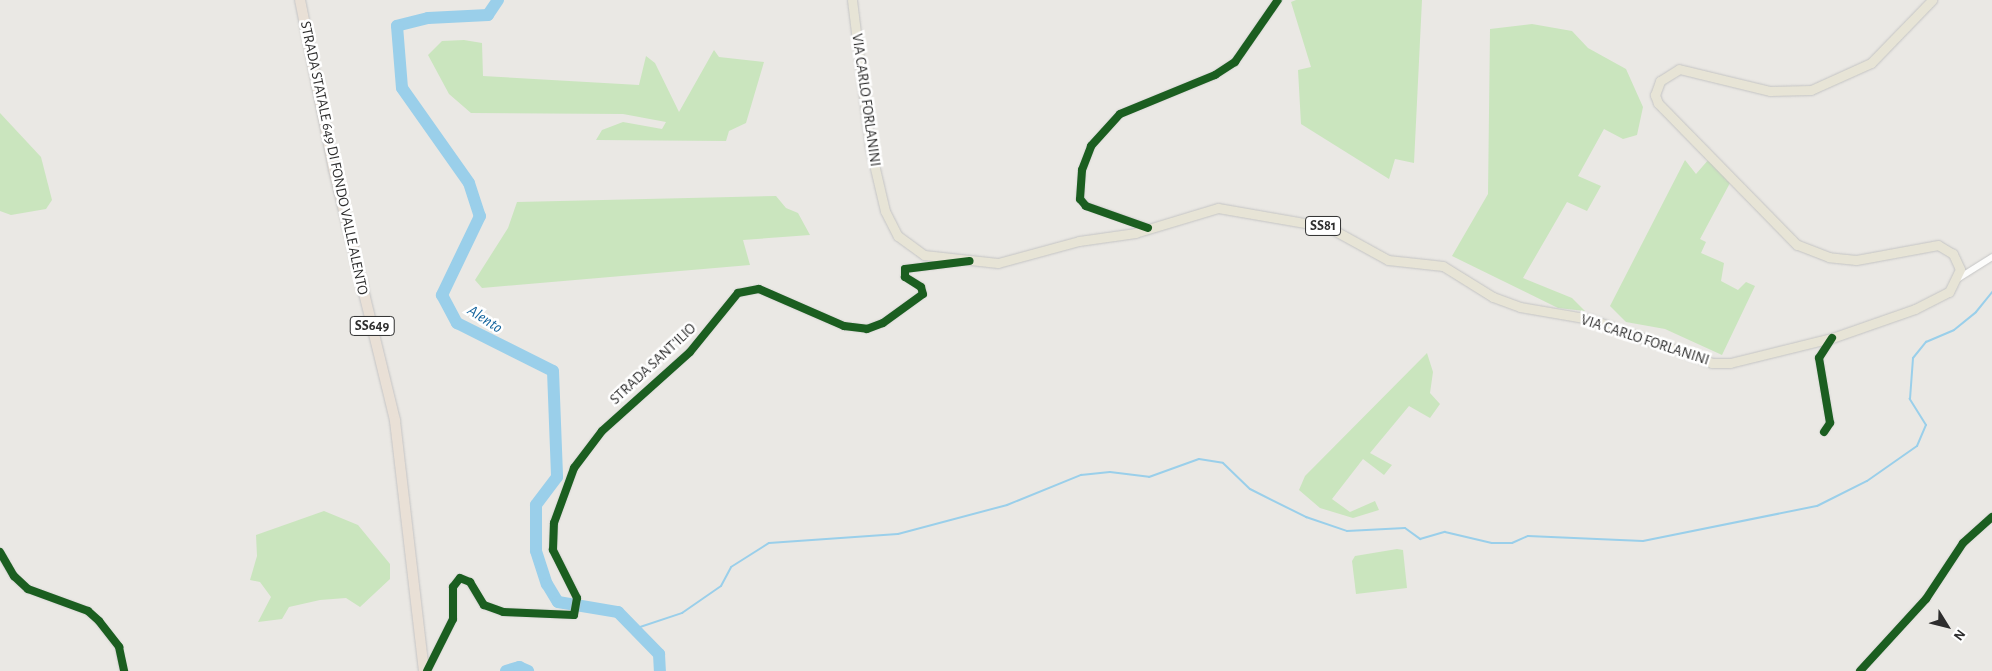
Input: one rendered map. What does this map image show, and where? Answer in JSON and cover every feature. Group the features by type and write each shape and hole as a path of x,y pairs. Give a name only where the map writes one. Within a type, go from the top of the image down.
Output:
{"highway":[{"name":"STRADA STATALE 649 DI FONDO VALLE ALENTO","path":"300,0 334,170 395,421 422,655 426,671"}],"main road":[{"name":"VIA CARLO FORLANINI","path":"852,0 870,147 888,221 915,250 933,258 998,263 1148,228 1218,208 1328,226 1388,260 1443,266 1493,297 1590,320 1712,363 1749,361 1832,338 1940,298 1959,278"},
{"path":"1932,0 1871,63 1812,90 1770,91 1679,69 1660,81 1655,95 1658,104 1797,245 1830,258 1856,260 1938,245 1957,258 1959,278"}],"street":[{"path":"1148,228 1086,206 1080,199 1082,170 1092,146 1120,114 1215,75 1235,62 1278,0"},
{"path":"1959,278 1992,257"},
{"name":"STRADA SANT'ILIO","path":"426,671 453,619 452,587 460,578 484,606 503,612 574,615 577,598 553,550 554,523 574,468 602,431 690,352 738,293 758,289 844,326 867,329 884,324 922,294 921,287 905,278 904,269 970,261"},
{"path":"1824,432 1830,424 1819,358 1832,338"},
{"path":"1860,671 1926,599 1959,548 1992,517"},
{"path":"0,552 14,576 28,589 88,611 99,621 119,648 124,671"}],"green space":[{"path":"1296,0 1422,0 1414,163 1395,159 1389,179 1301,124 1298,70 1311,67 1291,2"},
{"path":"1532,24 1572,31 1588,48 1626,69 1643,107 1637,135 1623,139 1604,129 1578,176 1601,186 1587,211 1567,202 1523,278 1572,298 1585,311 1558,308 1452,256 1488,194 1490,29"},
{"path":"464,40 482,43 483,76 639,85 646,56 655,63 679,112 714,50 719,57 764,62 746,123 729,131 726,141 596,140 602,130 623,122 662,129 666,122 623,114 471,113 449,94 428,55 442,41"},
{"path":"0,113 41,157 52,200 46,209 11,215 0,211"},
{"path":"1709,159 1730,183 1700,239 1706,242 1701,253 1724,263 1721,281 1738,290 1746,282 1755,286 1722,355 1665,329 1626,322 1610,306 1685,160 1696,174"},
{"path":"776,196 786,208 798,213 810,235 743,240 750,265 482,288 475,280 508,228 517,202"},
{"path":"1427,353 1433,372 1430,393 1440,404 1430,418 1409,406 1370,453 1392,465 1384,475 1363,459 1332,499 1350,512 1375,501 1379,510 1353,518 1320,508 1299,490 1305,476"},
{"path":"324,511 358,525 390,564 390,579 360,607 346,598 320,600 289,607 282,619 258,622 271,597 260,582 250,580 257,556 256,535"},
{"path":"1397,549 1403,550 1407,588 1356,594 1352,561 1355,556"}],"waterway":[{"name":"Alento","path":"498,0 488,15 428,18 397,26 402,88 469,183 480,216 442,295 457,323 553,371 557,477 536,505 536,551 547,584 558,602 618,612 659,654 660,671"},
{"path":"634,629 682,613 721,586 731,567 769,543 898,534 1007,505 1081,475 1110,472 1149,477 1199,459 1223,463 1250,489 1306,517 1347,531 1405,528 1420,539 1445,532 1492,543 1512,543 1528,536 1643,541 1817,506 1867,481 1917,446 1926,425 1910,399 1913,358 1926,342 1954,330 1976,312 1992,292"},
{"name":"Alento","path":"506,671 519,667 528,671"}],"cycle path":[{"path":"1148,228 1086,206 1080,199 1082,170 1091,146 1120,114 1215,75 1235,62 1278,0"},
{"path":"427,671 453,619 453,587 460,578 470,582 484,605 503,612 574,615 577,598 553,550 554,523 574,468 602,431 690,352 738,293 759,289 844,326 867,329 883,323 923,294 921,287 905,277 905,269 970,261"},
{"path":"1824,432 1830,423 1819,358 1832,338"},
{"path":"1860,671 1926,599 1963,543 1992,517"},
{"path":"0,552 14,576 28,589 88,611 99,621 119,647 124,671"}]}
